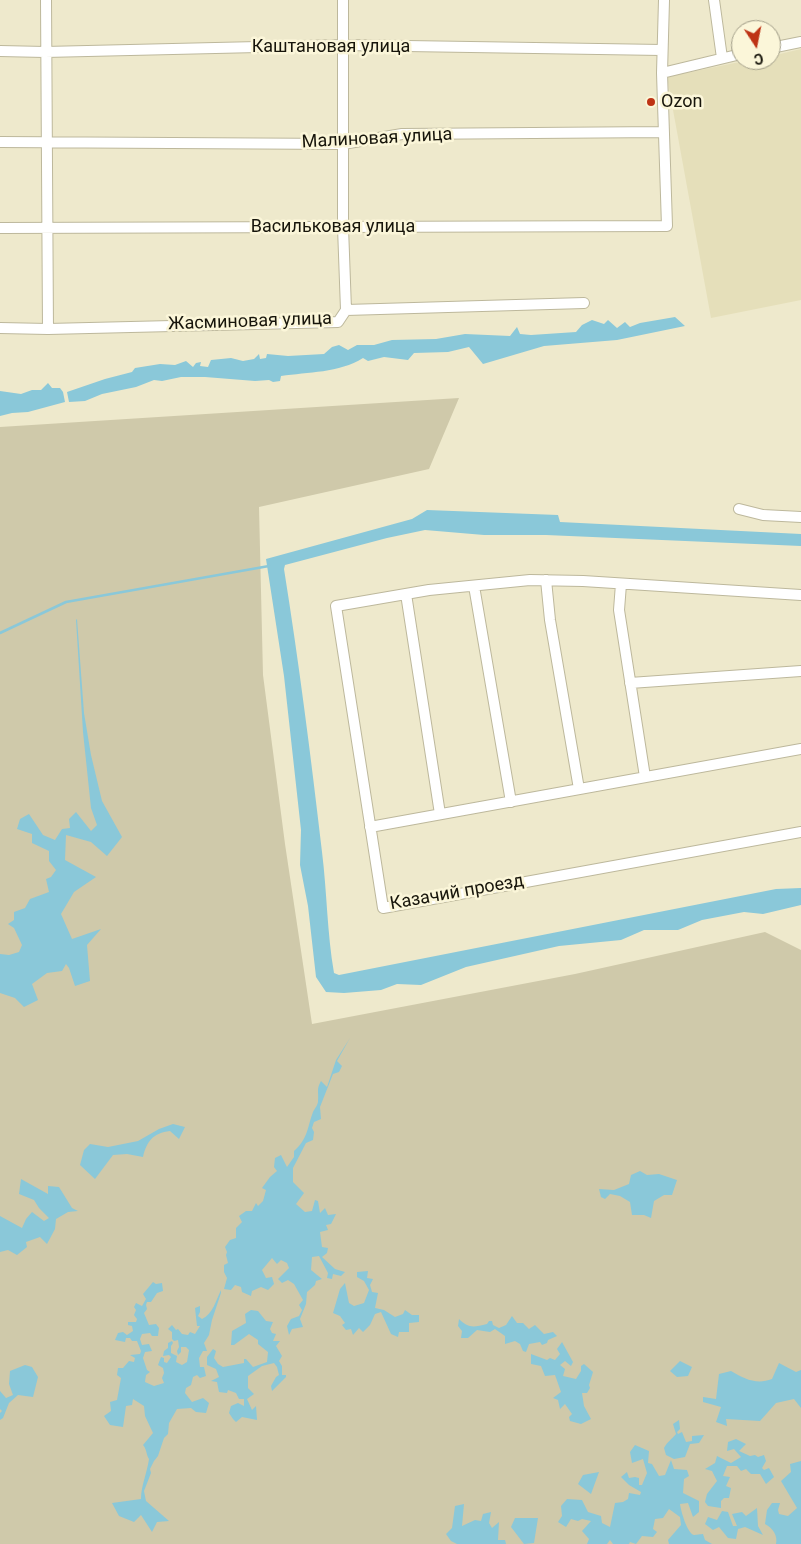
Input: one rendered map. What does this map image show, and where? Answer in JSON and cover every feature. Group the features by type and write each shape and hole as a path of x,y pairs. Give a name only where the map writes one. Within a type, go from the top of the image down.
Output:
{"street":[{"path":"46,0 48,329"},
{"path":"343,0 343,227 346,310"},
{"path":"664,0 662,50 664,132"},
{"path":"714,0 722,58"},
{"path":"781,46 801,42"},
{"name":"Каштановая улица","path":"0,51 45,52 343,45 662,50"},
{"path":"662,73 731,56"},
{"name":"Малиновая улица","path":"0,142 343,144 402,134 664,132"},
{"name":"Васильковая улица","path":"0,228 667,226 664,132"},
{"name":"Жасминовая улица","path":"0,328 48,329 338,322 346,310 584,303"},
{"path":"739,509 763,515 801,517"},
{"path":"440,814 406,594 530,580 546,580 801,595"},
{"path":"546,580 550,620 579,789"},
{"path":"621,584 619,610 645,777"},
{"path":"474,586 511,802"},
{"name":"Казачий проезд","path":"406,594 336,606 382,908 801,832"},
{"path":"630,683 801,671"},
{"path":"370,827 801,749"}],"shaded area":[{"path":"801,49 801,300 711,318 667,77 731,64 731,70 781,70 781,54"},
{"path":"459,398 429,469 259,507 263,675 285,844 312,1024 575,974 765,932 801,950 801,1544 0,1544 0,427"}],"water":[{"path":"675,317 685,326 617,340 544,346 483,364 469,347 448,352 414,353 408,360 384,357 368,361 363,358 344,367 281,376 280,381 273,382 269,380 181,377 162,381 154,380 136,387 102,394 85,401 69,402 67,392 132,372 135,368 160,364 175,365 186,361 193,367 196,363 201,362 200,366 208,367 211,360 231,358 243,361 254,359 259,354 260,359 266,358 267,354 288,356 324,354 332,347 339,345 348,350 357,345 374,345 392,340 436,339 465,334 510,336 517,327 520,334 531,335 576,332 582,325 592,320 604,324 608,320 617,328 625,322 630,327 640,323"},
{"path":"48,383 52,388 60,388 65,402 28,412 0,416 0,391 21,394 32,390 41,390"},
{"path":"427,510 558,515 560,522 801,534 801,546 546,535 484,535 425,530 285,565 284,569 318,816 334,973 339,975 776,889 801,888 801,905 763,914 744,912 702,920 678,930 644,930 621,940 559,946 466,967 421,985 397,984 381,990 344,993 326,992 316,977 308,906 300,865 301,830 284,676 266,559 412,519"},
{"path":"77,619 84,713 91,755 102,801 122,837 107,856 91,842 66,835 65,860 96,877 74,892 61,914 72,939 101,929 87,945 90,981 75,986 66,964 62,971 47,973 32,984 38,1000 24,1007 15,998 0,993 0,954 9,955 19,952 22,945 14,928 8,924 14,920 14,912 25,908 30,899 49,892 46,879 51,877 56,870 49,861 49,851 32,843 32,834 17,829 20,819 29,814 43,835 55,840 62,829 70,828 69,819 76,812 91,831 97,825 91,808 83,732"},
{"path":"350,1038 337,1061 342,1066 339,1072 333,1074 320,1107 321,1119 314,1122 312,1128 314,1132 313,1140 306,1143 293,1168 293,1182 304,1193 296,1204 305,1212 312,1211 315,1200 318,1201 320,1213 325,1208 328,1215 336,1214 331,1224 326,1225 328,1230 320,1232 322,1247 328,1248 327,1253 322,1257 335,1269 345,1272 341,1276 333,1274 332,1279 327,1278 328,1273 319,1256 312,1257 311,1270 322,1279 316,1281 315,1285 307,1292 306,1304 300,1319 303,1327 292,1329 289,1335 287,1326 291,1319 299,1316 302,1310 299,1305 303,1300 294,1284 288,1280 282,1283 278,1279 289,1268 287,1263 281,1260 277,1264 272,1258 262,1270 266,1278 272,1277 274,1284 268,1290 261,1287 252,1291 251,1296 242,1292 241,1287 235,1285 231,1290 224,1289 227,1278 224,1272 224,1265 228,1263 225,1247 230,1240 236,1238 236,1228 242,1222 239,1216 246,1211 252,1211 256,1203 258,1206 263,1201 266,1190 262,1188 277,1171 274,1167 275,1158 281,1155 287,1167 294,1157 294,1151 305,1138 313,1112 318,1104 319,1084 321,1081 327,1087 336,1060"},
{"path":"173,1124 185,1127 179,1139 170,1131 164,1132 155,1136 149,1142 143,1157 127,1154 113,1155 95,1179 80,1165 84,1150 90,1144 108,1147 138,1141 159,1129"},
{"path":"640,1171 647,1175 659,1174 677,1180 672,1195 664,1195 654,1201 651,1218 644,1215 632,1215 630,1202 620,1196 610,1194 605,1199 601,1197 599,1189 614,1190 629,1184 631,1175"},
{"path":"21,1179 48,1194 48,1186 59,1187 72,1208 78,1211 68,1212 56,1219 55,1229 47,1244 40,1237 26,1242 27,1247 17,1255 8,1250 0,1252 0,1216 22,1228 32,1212 44,1221 49,1218 34,1200 19,1194"},
{"path":"368,1271 367,1278 373,1279 370,1285 372,1292 378,1293 375,1308 384,1310 395,1317 403,1314 405,1310 412,1315 419,1315 419,1322 409,1323 409,1332 399,1332 398,1337 391,1334 381,1312 375,1314 370,1325 363,1332 359,1328 353,1335 351,1329 346,1330 342,1325 345,1323 340,1316 333,1313 340,1289 345,1283 349,1303 354,1306 364,1303 369,1290 364,1281 357,1277 357,1272"},
{"path":"153,1282 156,1284 162,1283 163,1291 157,1293 151,1302 147,1302 147,1309 144,1313 149,1325 156,1324 159,1328 158,1336 152,1336 150,1333 142,1334 140,1339 142,1345 149,1344 152,1351 145,1352 143,1358 147,1370 150,1372 146,1375 145,1382 154,1386 164,1383 162,1378 163,1368 158,1365 161,1357 167,1363 171,1357 169,1355 163,1356 164,1351 168,1348 168,1343 172,1341 173,1343 171,1353 177,1356 176,1362 182,1365 187,1362 189,1350 186,1347 181,1347 181,1352 178,1355 178,1340 174,1341 172,1339 172,1332 168,1329 172,1325 182,1334 188,1335 190,1332 195,1334 200,1326 197,1326 195,1308 200,1306 198,1316 202,1319 206,1317 212,1310 221,1290 221,1293 209,1335 204,1343 207,1351 203,1351 199,1358 200,1367 204,1367 206,1376 200,1378 197,1375 193,1377 191,1385 186,1388 185,1393 192,1402 203,1398 209,1403 206,1413 196,1412 191,1408 177,1409 169,1423 168,1434 164,1438 158,1456 150,1469 151,1473 144,1491 146,1501 169,1521 157,1522 152,1532 141,1515 134,1522 119,1516 112,1503 141,1499 149,1459 143,1445 153,1433 145,1416 144,1406 133,1399 132,1405 126,1406 123,1427 110,1425 104,1416 111,1411 110,1402 117,1400 121,1378 117,1375 118,1368 123,1368 129,1361 134,1362 135,1358 130,1355 140,1354 141,1351 137,1341 132,1341 130,1338 126,1338 125,1342 115,1340 118,1333 123,1332 127,1335 133,1331 132,1326 128,1325 128,1322 136,1322 137,1319 134,1315 136,1310 134,1307 136,1303 142,1306 146,1299 143,1294"},
{"path":"251,1310 258,1311 266,1321 273,1322 270,1329 272,1333 276,1334 273,1341 280,1341 276,1346 282,1356 279,1361 282,1366 282,1375 286,1375 286,1377 272,1391 271,1386 279,1375 274,1363 262,1366 248,1376 248,1388 254,1394 247,1399 252,1410 256,1406 257,1420 242,1417 236,1422 229,1413 231,1406 238,1403 244,1406 244,1399 239,1399 236,1393 228,1390 227,1393 219,1392 217,1382 211,1381 219,1377 216,1369 207,1365 207,1357 213,1349 216,1351 214,1358 223,1367 244,1363 244,1359 253,1367 267,1362 268,1352 258,1344 258,1340 249,1334 234,1345 231,1345 232,1331 246,1323 245,1314"},
{"path":"512,1316 517,1323 523,1323 529,1329 535,1325 544,1334 553,1332 557,1336 542,1345 540,1342 529,1344 526,1352 515,1341 505,1344 505,1336 495,1329 490,1332 477,1330 468,1338 461,1338 462,1331 458,1326 459,1319 472,1326 487,1324 489,1321 492,1321 493,1325 499,1328 506,1325"},
{"path":"562,1342 573,1362 571,1366 565,1361 560,1365 565,1369 563,1376 576,1379 581,1371 581,1366 584,1364 593,1372 589,1385 590,1388 587,1393 582,1393 584,1406 591,1419 581,1424 570,1421 569,1417 572,1414 565,1404 560,1409 558,1400 553,1398 561,1392 555,1375 545,1376 541,1366 531,1364 531,1354 547,1360 550,1358 555,1360 560,1354 557,1349"},
{"path":"680,1361 692,1367 688,1376 677,1377 670,1371"},
{"path":"779,1363 796,1372 801,1370 801,1408 794,1399 776,1403 760,1421 726,1419 727,1426 716,1422 721,1407 703,1402 703,1397 716,1399 719,1374 731,1371 751,1380 766,1381 772,1379"},
{"path":"25,1365 32,1367 38,1377 33,1397 18,1395 9,1403 3,1418 0,1420 0,1413 2,1411 0,1409 0,1391 6,1398 13,1395 9,1384 10,1371"},
{"path":"679,1420 680,1429 677,1432 678,1434 682,1432 686,1442 692,1441 692,1436 704,1435 699,1443 690,1444 685,1457 674,1459 666,1455 664,1448 676,1434 673,1424"},
{"path":"736,1439 746,1444 739,1451 750,1456 755,1455 758,1457 764,1455 766,1461 762,1468 764,1470 769,1468 774,1477 766,1484 760,1474 751,1474 746,1469 741,1471 737,1466 727,1466 723,1476 730,1477 726,1486 731,1488 729,1498 724,1498 721,1501 721,1508 708,1506 705,1502 707,1494 717,1481 712,1471 705,1469 715,1463 717,1456 731,1463 741,1457 734,1449 727,1451 728,1442"},
{"path":"635,1445 649,1451 648,1463 652,1464 659,1476 665,1475 671,1460 674,1469 687,1470 689,1476 684,1479 683,1493 699,1501 699,1512 693,1517 688,1503 680,1504 683,1516 691,1533 694,1535 703,1534 705,1540 712,1544 669,1544 668,1540 681,1525 680,1517 669,1509 663,1518 655,1519 653,1529 657,1532 653,1537 642,1536 636,1544 630,1542 629,1544 613,1544 610,1540 607,1544 587,1544 589,1539 582,1531 591,1521 571,1519 566,1527 558,1522 562,1516 561,1506 567,1499 582,1500 588,1512 601,1516 602,1523 610,1527 615,1503 628,1499 629,1493 640,1495 641,1492 629,1485 621,1477 627,1472 629,1478 639,1478 639,1485 642,1485 647,1473 643,1459 632,1463 630,1452"},
{"path":"801,1461 801,1544 776,1544 774,1532 765,1524 767,1510 772,1503 780,1503 779,1514 788,1516 797,1508 781,1481 791,1472 790,1464"},
{"path":"599,1472 591,1494 578,1484 583,1475"},
{"path":"464,1504 462,1526 475,1520 481,1521 483,1514 491,1512 489,1523 492,1528 499,1522 498,1540 505,1540 506,1544 457,1544 451,1541 446,1534 452,1528 455,1506"},
{"path":"757,1508 758,1526 763,1535 745,1527 738,1529 736,1539 728,1538 719,1527 713,1530 705,1524 708,1517 717,1520 722,1511 728,1512 733,1526 737,1526 732,1514 742,1512 746,1516"},
{"path":"515,1518 538,1518 534,1543 524,1544 511,1527"}],"waterway":[{"path":"0,633 66,602 269,566"}],"place":[{"name":"Ozon","path":"651,102"}]}
